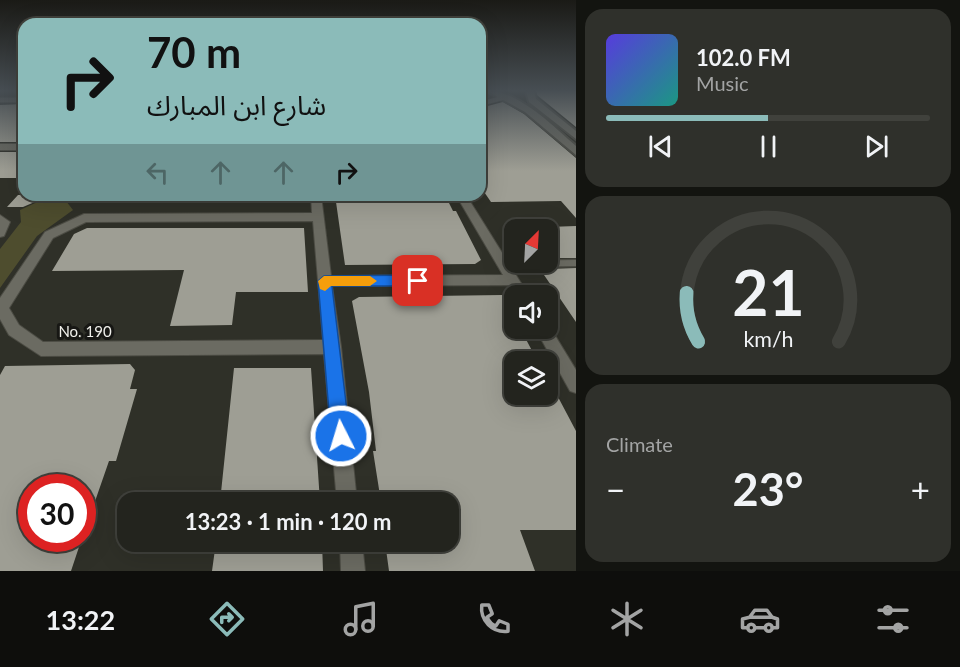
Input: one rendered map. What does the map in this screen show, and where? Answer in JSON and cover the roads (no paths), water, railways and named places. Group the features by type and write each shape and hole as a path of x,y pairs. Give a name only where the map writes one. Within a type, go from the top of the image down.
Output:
{"street":[{"path":"537,118 576,152"},
{"path":"554,118 576,136"},
{"path":"0,147 18,147"},
{"path":"317,201 346,492"},
{"path":"465,201 515,285"},
{"name":"No. 190","path":"318,218 84,218 49,236 1,308 14,330 41,349 333,347"},
{"path":"0,219 4,222 0,233"},
{"path":"324,281 512,280"},
{"path":"549,339 576,385"},
{"path":"352,552 353,571"}],"lane":[{"path":"502,264 576,263"}]}
